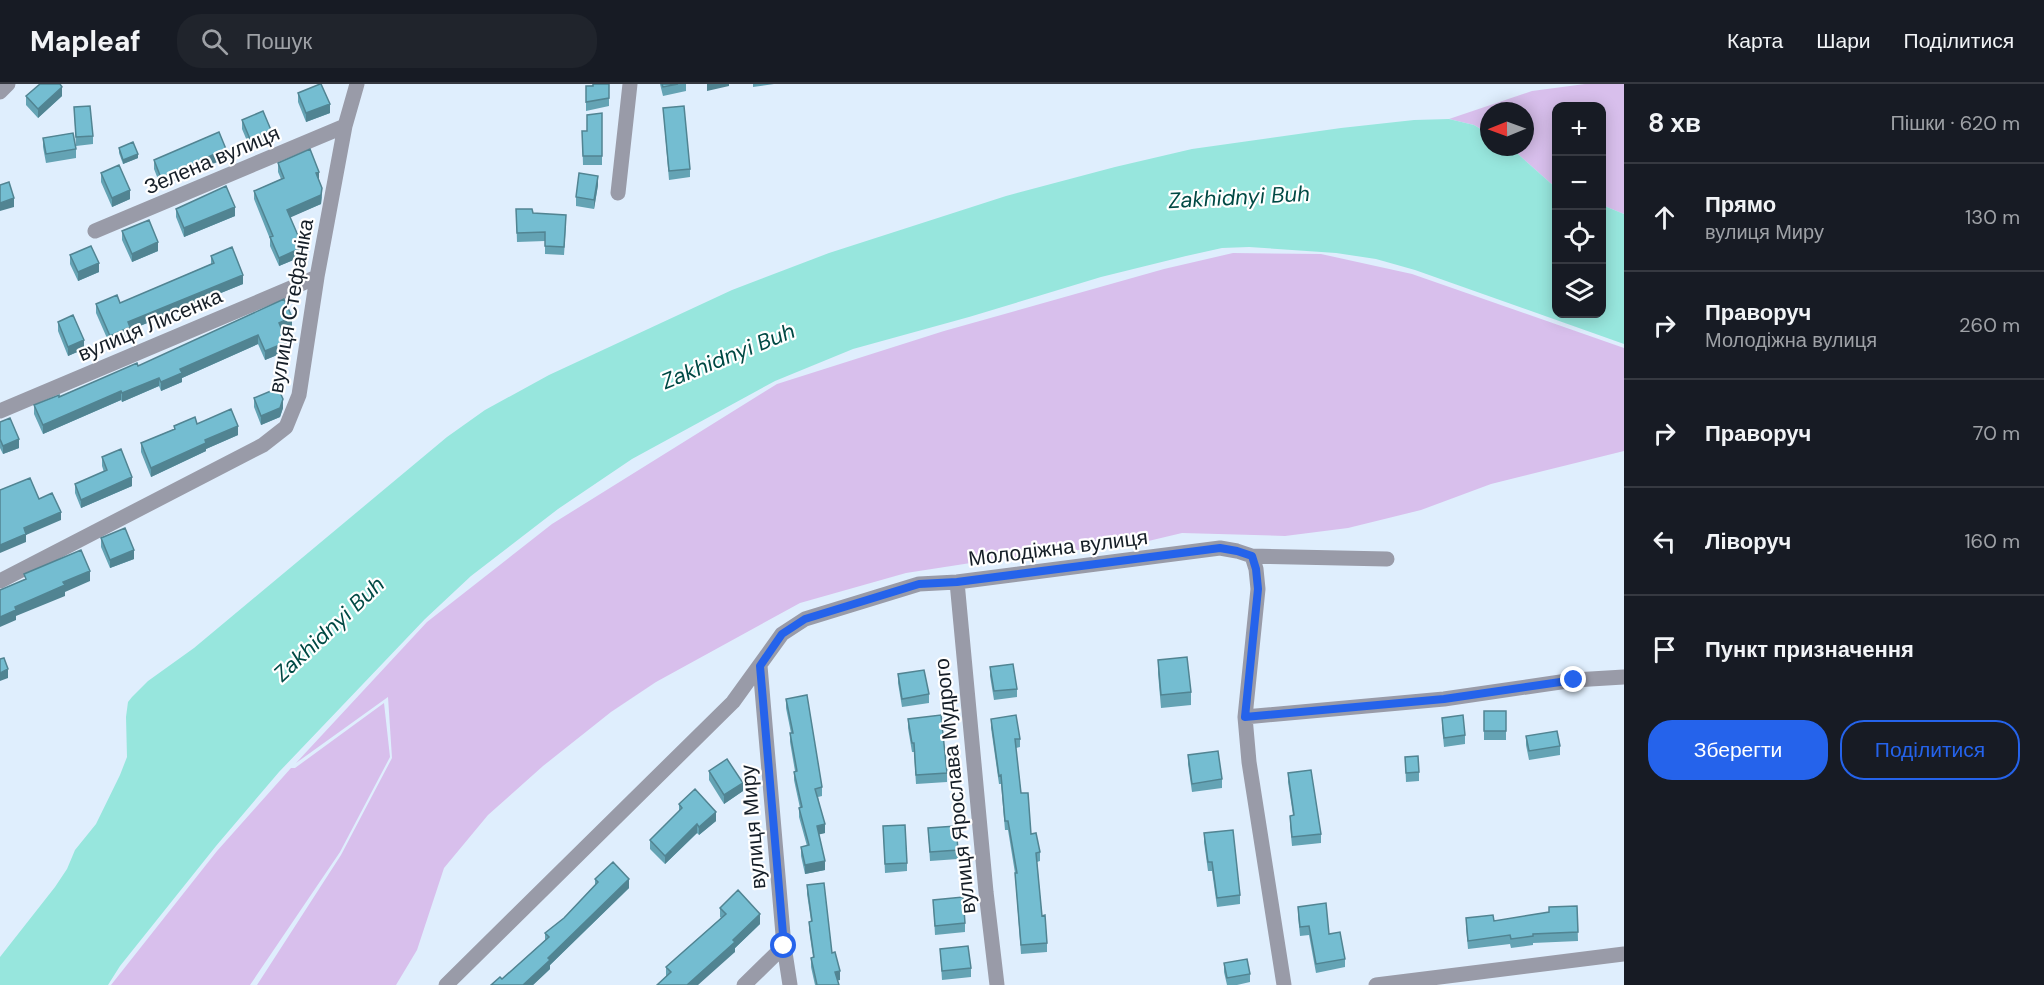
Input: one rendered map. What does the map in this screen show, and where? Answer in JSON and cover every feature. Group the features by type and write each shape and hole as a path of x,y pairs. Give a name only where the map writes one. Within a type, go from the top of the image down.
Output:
{"street":[{"path":"0,92 8,84"},
{"name":"вулиця Стефаніка","path":"0,581 263,445 286,427 299,395 317,277 345,126 357,84"},
{"path":"618,193 630,84"},
{"name":"Зелена вулиця","path":"95,231 345,126"},
{"name":"вулиця Лисенка","path":"0,411 317,277"},
{"name":"Молодіжна вулиця","path":"446,985 733,702 782,634 805,619 919,584 957,582 1220,548 1252,556 1387,559"},
{"path":"1252,556 1258,589 1245,717 1249,762 1284,985"},
{"name":"вулиця Ярослава Мудрого","path":"957,582 997,985"},
{"name":"вулиця Миру","path":"760,666 784,946 790,985"},
{"path":"1245,717 1444,699 1574,680 1624,677"},
{"path":"744,985 784,946"},
{"path":"1376,985 1624,954"}],"shaded area":[{"path":"1585,84 1624,84 1624,214 1606,207 1606,102 1552,102 1552,184 1520,156 1534,156 1534,102 1499,102 1532,91"},
{"path":"1480,109 1480,129 1449,119"},
{"path":"1233,253 1321,254 1412,274 1624,348 1624,451 1491,484 1421,510 1348,528 1285,536 1182,533 1140,543 990,560 906,573 800,603 656,682 611,712 543,766 488,815 444,868 417,950 396,985 257,985 341,855 392,758 388,697 296,763 427,622 552,524 777,384 944,331 1164,269"},
{"path":"384,703 390,757 340,852 250,985 111,985 217,851 291,768 295,768"}],"water":[{"name":"Zakhidnyi Buh","path":"1449,119 1474,125 1480,129 1480,156 1520,156 1552,184 1552,318 1606,318 1606,207 1624,214 1624,344 1415,270 1376,259 1336,253 1249,247 1222,248 1101,277 853,349 775,381 632,459 558,509 471,576 425,619 279,772 216,846 120,966 108,985 0,985 0,957 67,869 75,850 96,824 120,775 127,757 126,717 128,702 132,697 148,681 194,648 447,437 485,410 549,375 732,290 829,253 1006,196 1192,149 1414,120"}],"building":[{"path":"40,84 60,84 62,87 38,109 26,96"},
{"path":"321,84 330,104 306,113 298,93"},
{"path":"593,84 609,84 609,98 586,102 586,86 593,86"},
{"path":"662,84 678,84 663,87"},
{"path":"90,106 93,136 76,137 74,107"},
{"path":"684,106 690,169 669,171 663,108"},
{"path":"263,111 271,130 250,139 242,120"},
{"path":"602,113 602,156 583,156 582,131 587,131 587,115"},
{"path":"219,132 226,149 161,178 154,160"},
{"path":"73,133 76,149 46,154 43,138"},
{"path":"133,142 138,154 123,160 119,148"},
{"path":"310,149 319,172 316,173 322,188 321,195 287,210 303,247 279,258 270,237 273,236 254,191 284,178 278,163"},
{"path":"119,165 130,190 112,198 101,173"},
{"path":"579,173 598,176 594,200 576,197"},
{"path":"9,182 14,198 0,203 0,185"},
{"path":"226,186 235,207 184,228 176,209"},
{"path":"516,209 532,209 533,213 566,215 564,247 545,246 545,232 517,233"},
{"path":"149,220 158,242 132,254 122,231"},
{"path":"91,246 99,263 78,272 70,255"},
{"path":"232,247 243,275 128,322 130,327 110,336 96,304 117,295 120,303 214,263 211,256"},
{"path":"284,299 292,317 279,323 287,342 265,351 258,335 180,369 182,373 161,382 159,378 122,393 121,391 43,425 34,405 59,395 59,397 137,363 138,366"},
{"path":"73,315 84,340 68,347 58,322"},
{"path":"278,388 283,399 280,408 261,416 254,398"},
{"path":"231,409 238,426 151,468 141,443 175,429 174,426 195,417 197,424"},
{"path":"10,418 19,439 3,446 0,439 0,422"},
{"path":"121,449 132,477 81,500 75,484 107,470 102,457"},
{"path":"30,478 39,499 52,493 61,512 24,528 26,534 0,545 0,490"},
{"path":"125,528 134,550 110,560 101,538"},
{"path":"81,550 90,571 63,582 65,585 15,607 16,610 0,617 0,590 26,579 24,574"},
{"path":"1187,657 1191,692 1161,695 1158,660"},
{"path":"4,658 8,669 0,673 0,659"},
{"path":"1013,664 1017,689 994,691 990,667"},
{"path":"924,670 929,694 902,699 898,674"},
{"path":"807,695 822,787 815,789 825,824 817,826 825,861 805,865 801,847 809,845 799,808 802,807 794,772 797,771 790,733 793,733 786,699"},
{"path":"1484,711 1506,711 1506,731 1484,731"},
{"path":"941,715 947,773 916,775 914,743 912,743 908,719"},
{"path":"1016,715 1020,739 1015,739 1021,793 1028,793 1031,834 1036,833 1040,852 1036,853 1047,943 1021,945 1015,873 1017,873 1008,821 1005,821 1001,775 999,776 991,719"},
{"path":"1463,715 1465,735 1444,738 1442,718"},
{"path":"1557,731 1560,746 1529,751 1526,736"},
{"path":"1218,751 1222,779 1192,784 1188,755"},
{"path":"1418,756 1419,772 1406,773 1405,757"},
{"path":"727,759 743,783 724,795 709,771"},
{"path":"1311,770 1321,834 1292,837 1290,816 1294,815 1288,773"},
{"path":"695,789 716,812 699,827 697,824 665,856 650,840 682,808 679,804"},
{"path":"905,825 907,863 885,864 883,826"},
{"path":"956,826 958,850 930,852 928,828"},
{"path":"1233,830 1240,895 1217,898 1212,862 1208,862 1204,833"},
{"path":"613,862 629,879 548,958 550,960 523,985 491,985 500,977 502,979 549,937 545,933 564,918 598,882 595,879"},
{"path":"824,883 832,953 835,952 840,971 835,972 839,985 817,985 811,958 814,957 807,885"},
{"path":"738,890 760,914 733,940 735,942 687,985 657,985 671,972 666,967 726,914 720,908"},
{"path":"963,897 965,923 935,926 933,900"},
{"path":"1326,903 1329,934 1340,932 1345,959 1316,964 1309,926 1300,927 1298,907"},
{"path":"1577,906 1578,932 1533,934 1533,936 1511,939 1510,935 1468,941 1466,918 1493,915 1494,921 1549,912 1549,907"},
{"path":"968,946 971,968 942,971 940,949"},
{"path":"1247,959 1250,974 1227,978 1224,963"}],"route":[{"path":"784,946 760,666 782,634 805,619 919,584 957,582 1220,548 1252,556 1256,569 1258,589 1245,717 1444,699 1574,680"}]}
